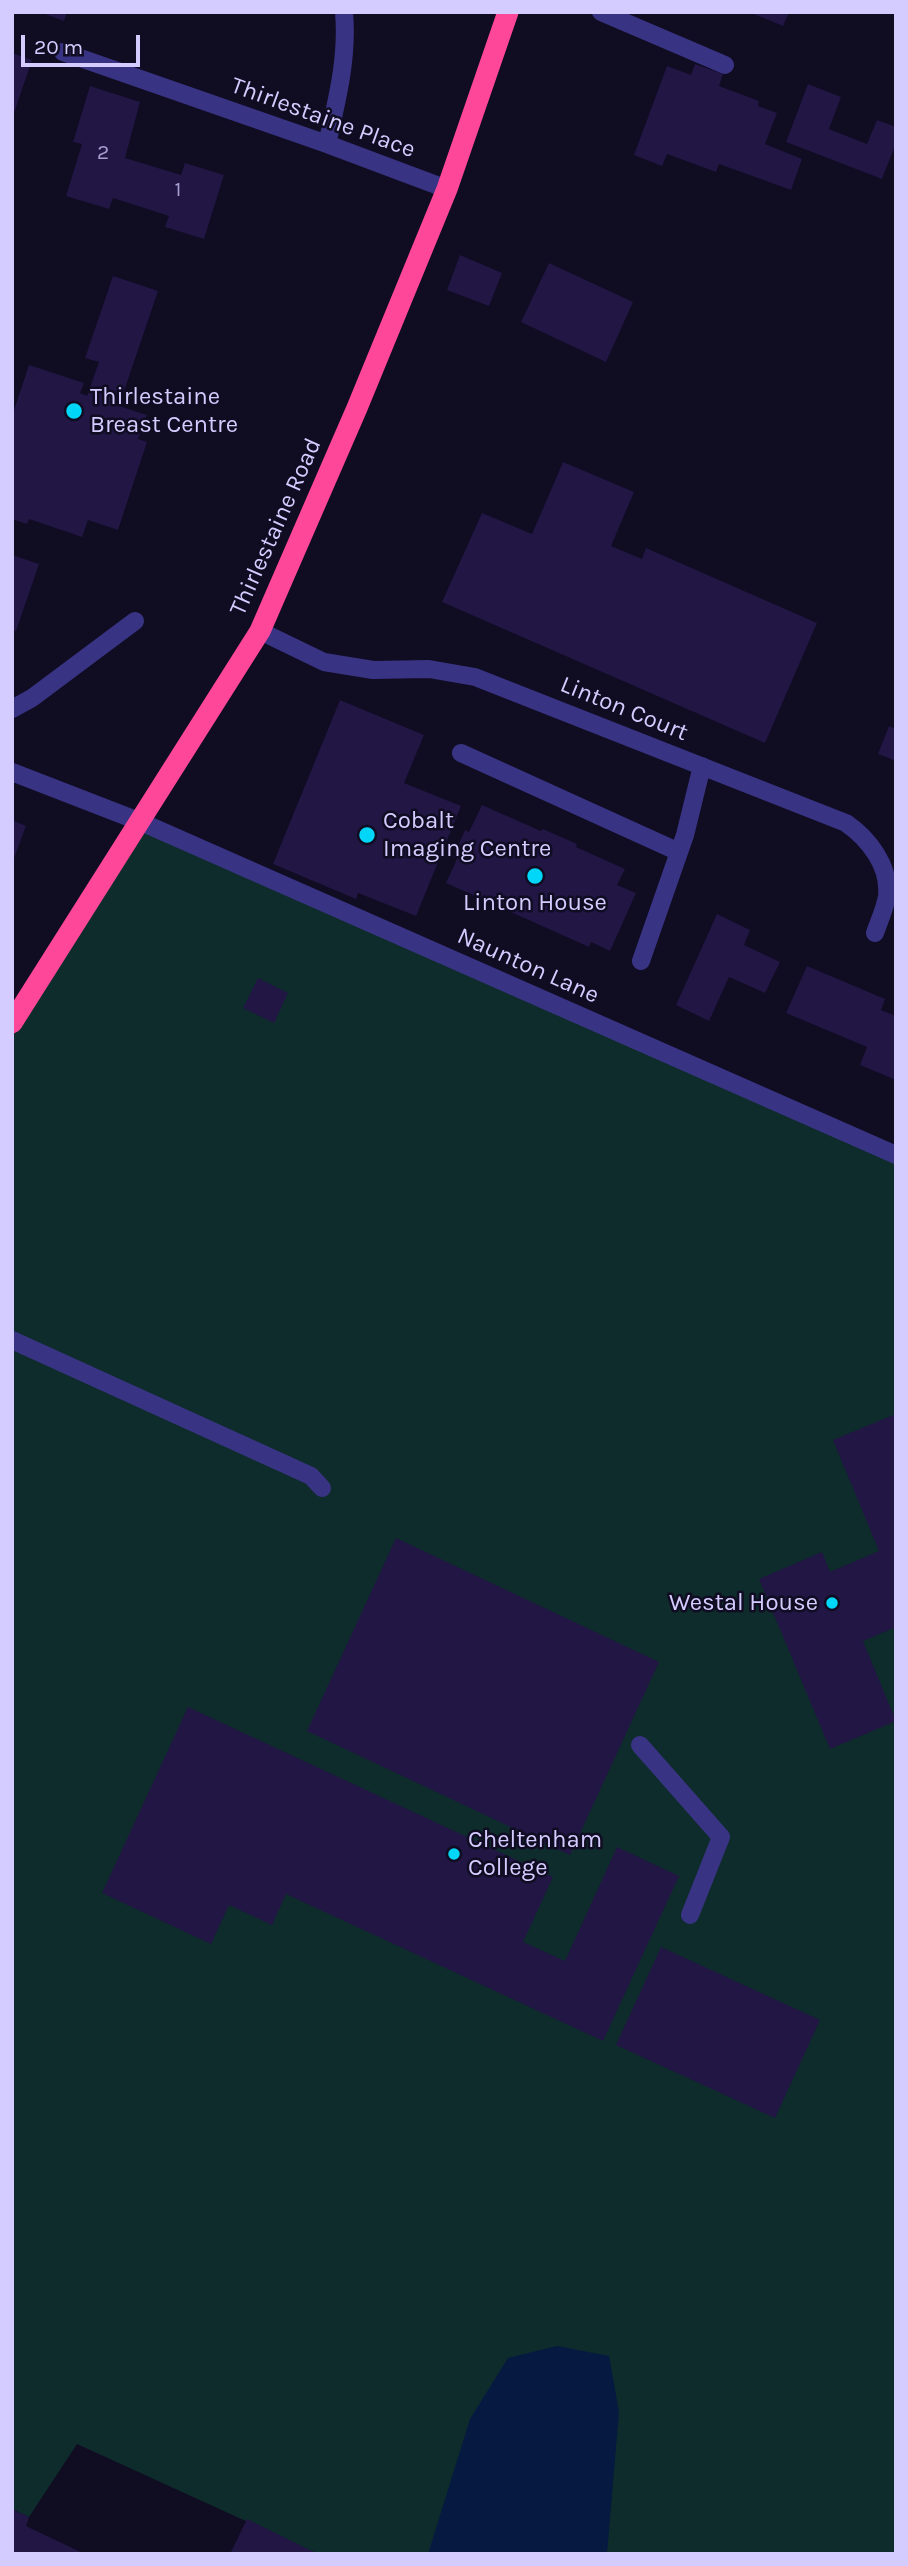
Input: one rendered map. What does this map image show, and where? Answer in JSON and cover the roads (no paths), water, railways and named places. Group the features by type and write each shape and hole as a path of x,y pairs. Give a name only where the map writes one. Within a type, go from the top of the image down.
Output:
{"highway":[{"name":"Thirlestaine Road","path":"12,1023 260,631 357,408 447,190 508,12"}],"street":[{"path":"327,144 343,73 346,40 344,12"},
{"path":"601,12 725,65"},
{"name":"Thirlestaine Place","path":"63,52 327,144 447,190"},
{"path":"12,709 32,698 135,621"},
{"name":"Linton Court","path":"260,631 324,662 373,670 429,669 475,677 846,823 869,844 881,862 888,886 875,933"},
{"path":"461,752 679,852"},
{"path":"641,961 679,852 702,766"},
{"name":"Naunton Lane","path":"12,772 141,822 896,1155"},
{"path":"12,1340 310,1476 322,1488"},
{"path":"640,1745 720,1837 690,1915"}],"water":[{"path":"557,2346 609,2356 619,2412 607,2554 428,2554 470,2419 508,2358"}],"place":[{"name":"Thirlestaine Breast Centre","path":"74,411"},
{"name":"Cobalt Imaging Centre","path":"367,835"},
{"name":"Linton House","path":"535,876"},
{"name":"Westal House","path":"832,1603"},
{"name":"Cheltenham College","path":"454,1854"}]}
